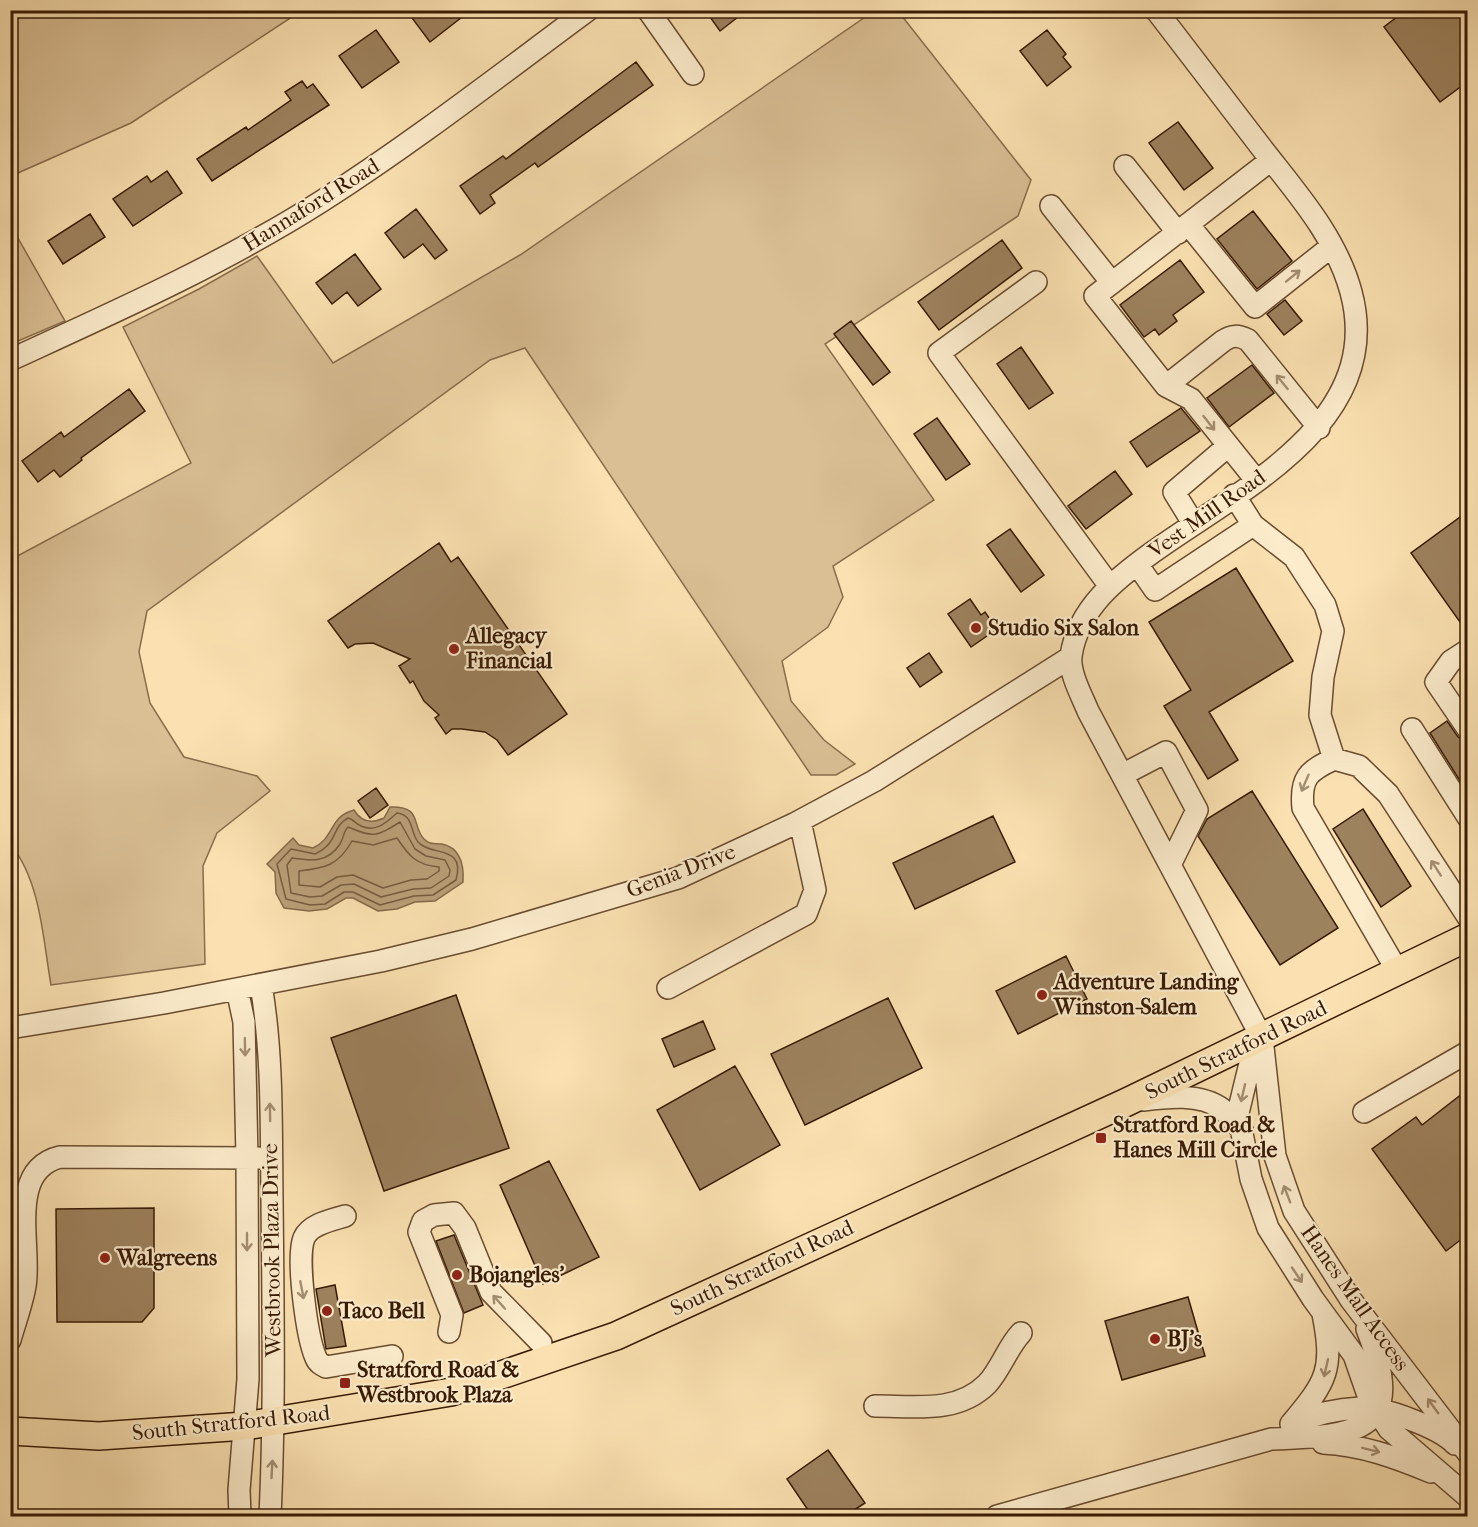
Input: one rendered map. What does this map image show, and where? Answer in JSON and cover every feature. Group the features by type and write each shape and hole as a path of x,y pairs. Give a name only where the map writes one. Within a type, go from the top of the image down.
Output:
{"main road":[{"name":"South Stratford Road","path":"10,1431 99,1436 245,1426 451,1392 616,1336 1127,1102 1467,937"}],"street":[{"name":"Hannaford Road","path":"10,360 191,276 312,207 402,147 588,10"},
{"path":"648,10 693,74"},
{"name":"Vest Mill Road","path":"1071,657 1087,614 1109,585 1256,480 1319,428 1335,405 1347,379 1355,339 1351,292 1332,246 1303,200 1156,10"},
{"path":"1256,480 1191,399 1166,386 1095,296 1271,160"},
{"path":"1125,166 1255,307 1332,246"},
{"path":"1051,206 1112,283"},
{"path":"1036,282 939,353 1109,585"},
{"path":"1166,386 1223,341 1231,336 1241,336 1248,340 1319,428"},
{"path":"1193,524 1174,492 1228,446"},
{"path":"1234,495 1253,525 1294,557 1325,605 1333,631 1323,677 1320,715 1334,759"},
{"path":"1137,564 1155,590 1253,525"},
{"path":"1467,650 1451,661 1436,682 1467,729"},
{"path":"1071,657 1077,684 1088,711 1262,1038"},
{"name":"Genia Drive","path":"250,987 381,961 472,939 678,878 800,821 874,781 1071,657"},
{"path":"1412,729 1467,817"},
{"path":"1122,775 1166,752 1197,810 1170,865"},
{"path":"1398,972 1303,808 1301,789 1312,769 1334,759 1359,766 1388,794 1467,918"},
{"path":"668,988 806,914 815,890 800,821"},
{"path":"10,1028 250,987"},
{"name":"Westbrook Plaza Drive","path":"250,987 268,1022 275,1422 270,1516"},
{"name":"Westbrook Plaza Drive","path":"240,1516 248,1379 244,1022 250,987"},
{"name":"Hanes Mall Access","path":"1262,1038 1252,1055 1238,1113 1251,1179 1268,1228 1322,1311 1354,1355 1376,1411 1389,1429 1461,1490"},
{"name":"Hanes Mall Access","path":"1262,1038 1275,1156 1294,1211 1351,1300 1467,1456"},
{"path":"1364,1112 1467,1052"},
{"path":"1127,1102 1171,1096 1201,1101 1221,1108 1242,1130"},
{"path":"10,1340 26,1284 23,1217 34,1176 45,1163 60,1157 271,1158"},
{"path":"449,1332 452,1315 419,1232 423,1221 434,1215 453,1213 465,1228 491,1292 541,1343"},
{"path":"345,1216 323,1223 309,1232 301,1250 300,1280 316,1358 326,1367 392,1356"},
{"path":"997,1516 1271,1439 1337,1434 1368,1422 1383,1398 1380,1368 1368,1330 1351,1300"},
{"path":"1271,1439 1291,1424 1314,1395 1326,1373 1329,1347 1322,1311"},
{"path":"875,1406 947,1407 971,1396 987,1383 1012,1343 1021,1333"},
{"path":"1291,1424 1328,1413 1363,1407 1397,1414 1418,1422 1449,1438 1467,1456"},
{"path":"1271,1439 1355,1446 1378,1451 1461,1490"}],"shaded area":[{"path":"11,10 301,11 131,123 11,176"},
{"path":"874,11 898,11 1031,180 1018,216 825,344 934,500 833,566 843,597 828,627 782,661 791,701 824,740 855,764 836,775 811,775 525,348 490,360 147,611 139,652 150,703 184,757 257,776 270,791 217,833 203,866 205,964 51,985 35,894 29,876 11,845 10,560 191,463 123,327 199,289 257,256 333,363 520,255"},
{"path":"10,224 65,321 11,344 10,344"}],"water":[{"path":"390,807 412,813 420,834 426,841 453,849 462,864 463,882 435,901 415,902 397,909 378,911 353,898 346,898 327,909 309,911 284,908 276,893 275,872 267,864 293,838 299,845 313,848 325,838 340,817 346,813 354,810 363,819 375,821 384,818"}],"building":[{"path":"422,10 471,10 430,42 412,18"},
{"path":"705,10 747,10 720,31"},
{"path":"1406,10 1467,10 1467,82 1440,102 1384,27"},
{"path":"376,30 399,62 362,88 339,56"},
{"path":"1047,30 1066,54 1063,57 1071,67 1047,86 1020,51"},
{"path":"636,62 653,85 538,167 535,163 490,195 495,203 480,214 460,186 503,156 506,159"},
{"path":"302,81 307,88 313,84 329,105 212,181 197,159 246,127 248,130 291,100 285,92"},
{"path":"1178,122 1213,168 1184,190 1149,143"},
{"path":"167,171 182,193 133,226 113,199 147,176 151,182"},
{"path":"416,209 447,250 435,259 423,244 404,258 385,233"},
{"path":"1253,211 1292,261 1257,289 1217,239"},
{"path":"90,214 105,237 63,264 48,241"},
{"path":"1002,240 1022,268 939,330 918,302"},
{"path":"355,254 381,289 358,306 347,292 332,304 316,283"},
{"path":"1180,260 1204,292 1173,315 1177,321 1159,335 1155,329 1144,337 1120,305"},
{"path":"1285,300 1302,321 1284,335 1267,314"},
{"path":"851,321 890,372 873,385 834,334"},
{"path":"1021,347 1053,393 1029,409 997,364"},
{"path":"1252,365 1274,393 1229,427 1207,398"},
{"path":"129,389 145,411 81,458 82,460 60,477 54,470 38,482 22,461 61,432 64,437"},
{"path":"1181,408 1200,431 1147,467 1130,442"},
{"path":"937,418 970,464 946,480 914,434"},
{"path":"1115,471 1132,494 1086,529 1068,506"},
{"path":"1467,512 1467,632 1411,553"},
{"path":"1010,529 1044,575 1021,592 987,545"},
{"name":"Allegacy Financial","path":"439,543 451,562 458,557 567,714 508,755 497,740 485,732 452,729 446,734 435,718 439,715 424,701 413,681 410,683 399,666 410,659 373,643 355,644 348,648 328,621"},
{"path":"1236,568 1293,661 1209,712 1238,760 1208,779 1164,706 1191,690 1149,622"},
{"path":"970,599 981,615 985,612 997,629 971,647 948,614"},
{"path":"929,653 942,672 920,687 907,668"},
{"path":"1447,721 1458,737 1467,742 1467,792 1430,733"},
{"path":"376,788 388,805 370,818 358,801"},
{"path":"1252,791 1338,928 1280,965 1198,836 1207,819"},
{"path":"1363,809 1411,886 1381,907 1333,829"},
{"path":"993,816 1015,862 915,909 893,863"},
{"name":"Adventure Landing Winston-Salem","path":"1066,956 1087,999 1018,1034 996,991"},
{"path":"456,995 509,1148 384,1191 331,1038"},
{"path":"888,998 922,1068 805,1125 771,1054"},
{"path":"703,1021 715,1049 674,1067 662,1039"},
{"path":"735,1066 780,1145 700,1190 657,1110"},
{"path":"1467,1090 1467,1235 1446,1251 1372,1149 1416,1117 1422,1125"},
{"path":"549,1161 599,1257 543,1284 500,1185"},
{"name":"Walgreens","path":"154,1208 154,1308 142,1322 57,1322 56,1209"},
{"name":"Bojangles'","path":"454,1235 483,1305 464,1313 436,1241"},
{"name":"Taco Bell","path":"335,1285 346,1346 326,1349 316,1289"},
{"name":"BJ's","path":"1188,1297 1205,1356 1122,1380 1105,1321"},
{"path":"828,1450 865,1503 845,1516 812,1516 787,1479"}],"place":[{"name":"Studio Six Salon","path":"976,628"},
{"name":"Allegacy Financial","path":"454,649"},
{"name":"Adventure Landing Winston-Salem","path":"1042,995"},
{"name":"Stratford Road & Hanes Mill Circle","path":"1101,1138"},
{"name":"Walgreens","path":"105,1258"},
{"name":"Bojangles'","path":"457,1275"},
{"name":"Taco Bell","path":"327,1311"},
{"name":"BJ's","path":"1155,1339"},
{"name":"Stratford Road & Westbrook Plaza","path":"345,1383"}]}
